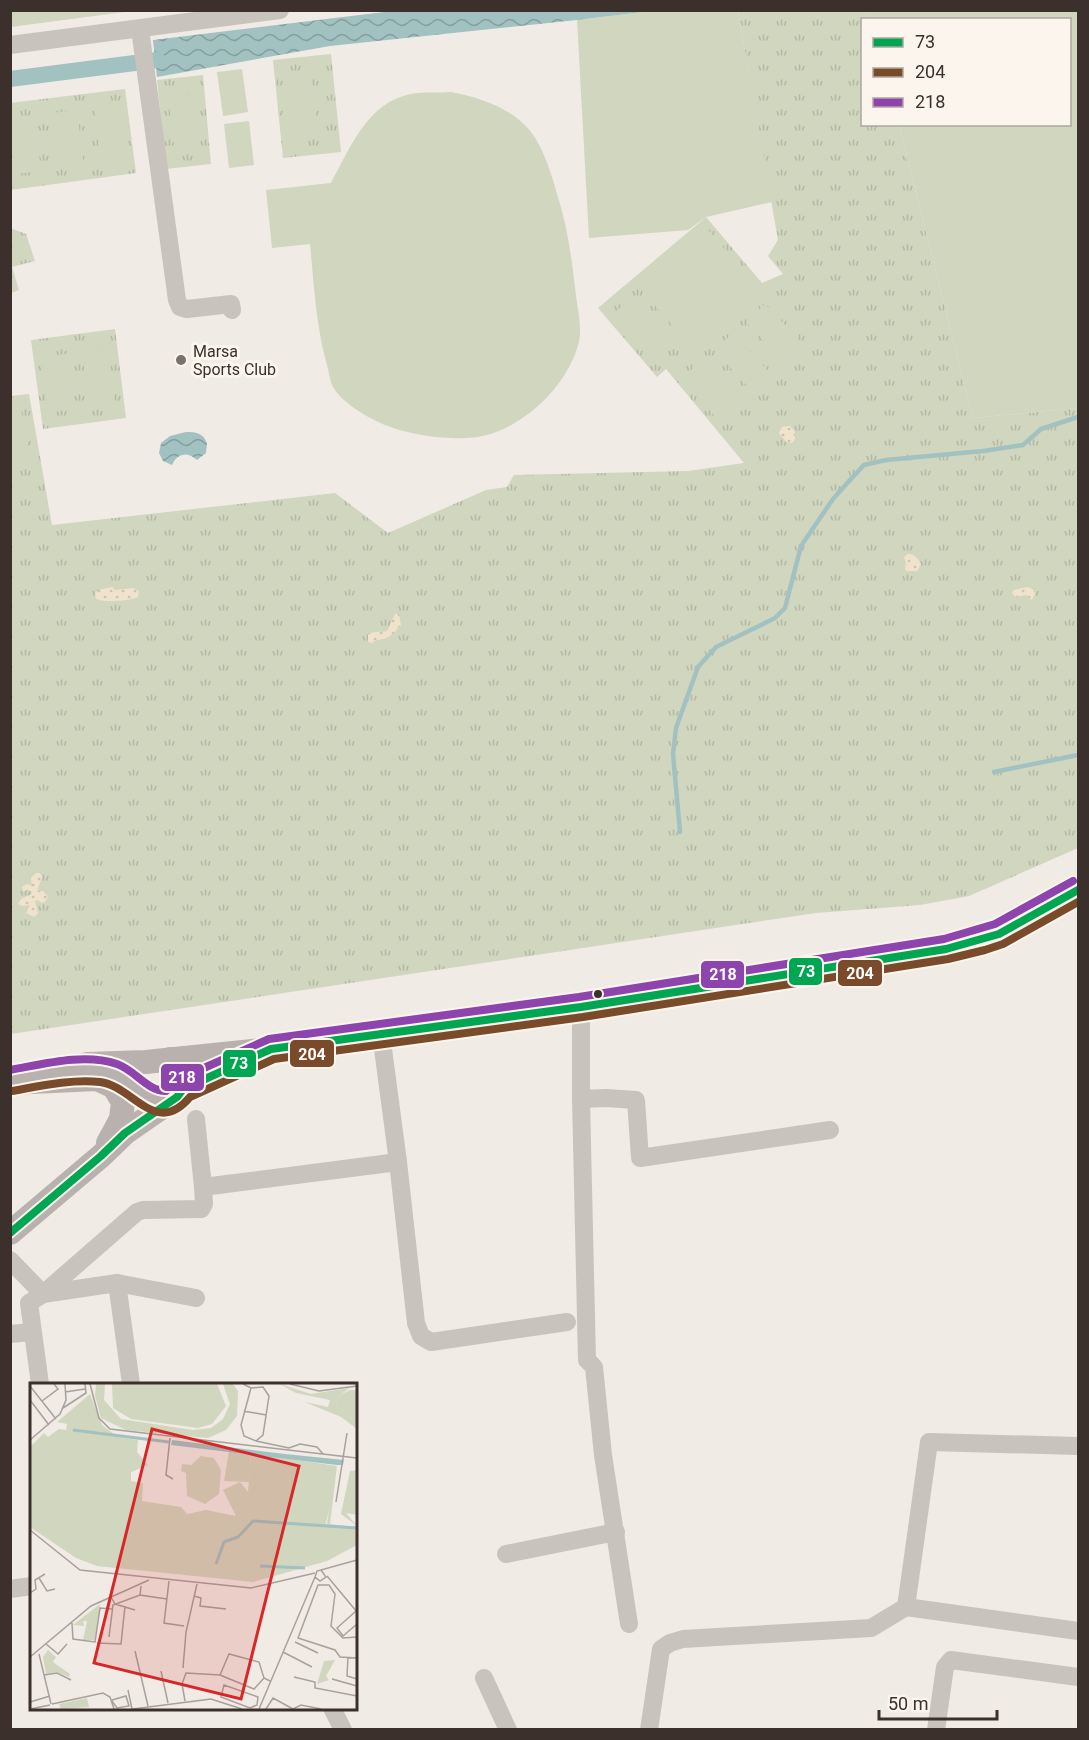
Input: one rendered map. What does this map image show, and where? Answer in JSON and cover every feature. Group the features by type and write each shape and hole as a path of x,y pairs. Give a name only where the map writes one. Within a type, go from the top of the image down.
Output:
{"main road":[{"path":"10,1233 125,1133 154,1085 180,1071 171,1059 581,1007 966,945 999,934 1078,890"},
{"path":"10,1082 87,1064 154,1085 271,1048"},
{"path":"10,1082 97,1079 114,1086 123,1102 121,1119 101,1156"}],"lane":[{"path":"10,45 280,10"},
{"path":"140,29 177,300 180,307 187,309 231,304 232,310"},
{"path":"581,1007 586,1360 594,1367 603,1455 629,1624"},
{"path":"381,1034 416,1323 421,1336 431,1342 567,1322"},
{"path":"581,1099 636,1100 640,1158 830,1130"},
{"path":"40,1383 29,1303 43,1294 137,1212 201,1209 204,1204 196,1119"},
{"path":"203,1187 398,1162"},
{"path":"10,1260 43,1294"},
{"path":"43,1294 117,1283 196,1298"},
{"path":"117,1283 131,1383"},
{"path":"10,1334 32,1332"},
{"path":"906,1607 929,1442 1078,1446"},
{"path":"506,1554 616,1532"},
{"path":"10,1589 30,1586"},
{"path":"649,1730 661,1648 669,1642 683,1639 871,1628 906,1607 1078,1631"},
{"path":"936,1730 945,1667 953,1660 1078,1677"},
{"path":"484,1678 508,1730"},
{"path":"333,1710 343,1730"}],"green space":[{"path":"11,10 132,10 132,11 11,27"},
{"path":"659,10 738,11 772,202 706,217 688,230 589,238 577,20"},
{"path":"738,11 870,11 873,18 861,18 861,126 899,126 973,418 1078,408 1078,848 969,896 920,905 816,913 11,1034 11,396 29,394 52,525 335,493 388,533 486,490 507,487 514,475 688,471 744,463 666,369 657,377 598,308 706,217 762,283 783,274 768,256 778,240"},
{"path":"870,11 1078,11 1078,408 973,418 899,126 1071,126 1071,18 872,18"},
{"path":"331,54 341,152 283,158 273,60"},
{"path":"242,69 248,112 223,116 217,72"},
{"path":"203,75 211,164 166,169 157,80"},
{"path":"312,80 317,136 290,139 285,83"},
{"path":"125,89 136,173 11,190 10,103"},
{"path":"451,92 473,97 505,110 531,132 539,145 550,170 564,219 580,331 574,358 566,373 545,400 518,421 503,429 487,435 461,438 415,434 388,426 358,411 346,402 333,387 320,335 310,244 272,248 266,190 331,183 364,126 387,104 401,97 418,93"},
{"path":"194,94 200,151 175,154 168,97"},
{"path":"119,105 126,160 101,163 94,108"},
{"path":"77,110 84,166 59,168 52,113"},
{"path":"35,115 41,171 16,174 11,118"},
{"path":"249,121 254,165 229,168 224,124"},
{"path":"705,226 760,290 692,348 637,285"},
{"path":"10,228 26,234 35,261 12,267 19,290 11,293"},
{"path":"634,296 671,338 651,356 614,313"},
{"path":"765,304 804,345 785,363 746,322"},
{"path":"115,329 126,418 43,429 31,340"},
{"path":"733,333 771,374 752,391 714,350"},
{"path":"108,348 115,404 90,407 82,352"},
{"path":"66,354 73,409 48,413 41,357"},
{"path":"701,361 739,403 719,421 681,379"},
{"path":"21,409 32,463 11,468 11,411"}],"sand":[{"path":"790,426 795,432 795,439 792,443 786,442 779,433 782,427"},
{"path":"908,554 914,556 921,564 917,571 906,571 904,557"},
{"path":"112,587 115,590 133,588 139,591 138,597 117,601 96,599 95,593 98,590"},
{"path":"1028,587 1034,590 1032,600 1026,595 1015,597 1012,593 1013,590"},
{"path":"395,614 399,614 401,625 394,633 372,643 368,642 368,633 387,631"},
{"path":"36,873 40,873 42,877 37,891 43,891 48,897 42,903 35,901 38,913 34,917 26,913 30,905 18,904 21,899 32,894 31,891 23,891 22,887 27,884 32,886 31,878"}],"water":[{"path":"401,10 651,11 330,46 157,77 153,40"},
{"path":"186,432 196,433 203,437 207,443 206,453 197,460 186,454 180,456 172,465 163,461 159,453 161,443 170,436"}],"waterway":[{"path":"10,79 158,60"},
{"path":"680,832 673,754 676,728 698,667 716,647 775,618 785,608 801,546 833,499 864,465 886,460 1023,445 1041,429 1078,417"},
{"path":"994,772 1078,755"}],"transit line":[{"name":"218","path":"10,1070 91,1059 117,1064 153,1088 166,1091 179,1079 269,1039 579,997 944,939 995,924 1073,881"},
{"name":"73","path":"10,1233 125,1133 177,1097 183,1089 271,1049 581,1007 946,949 999,934 1078,890"},
{"name":"204","path":"12,1091 67,1082 100,1082 112,1085 155,1111 166,1113 178,1108 190,1097 274,1059 583,1017 948,959 1003,944 1078,902"}],"place":[{"name":"Marsa Sports Club","path":"181,360"}]}
